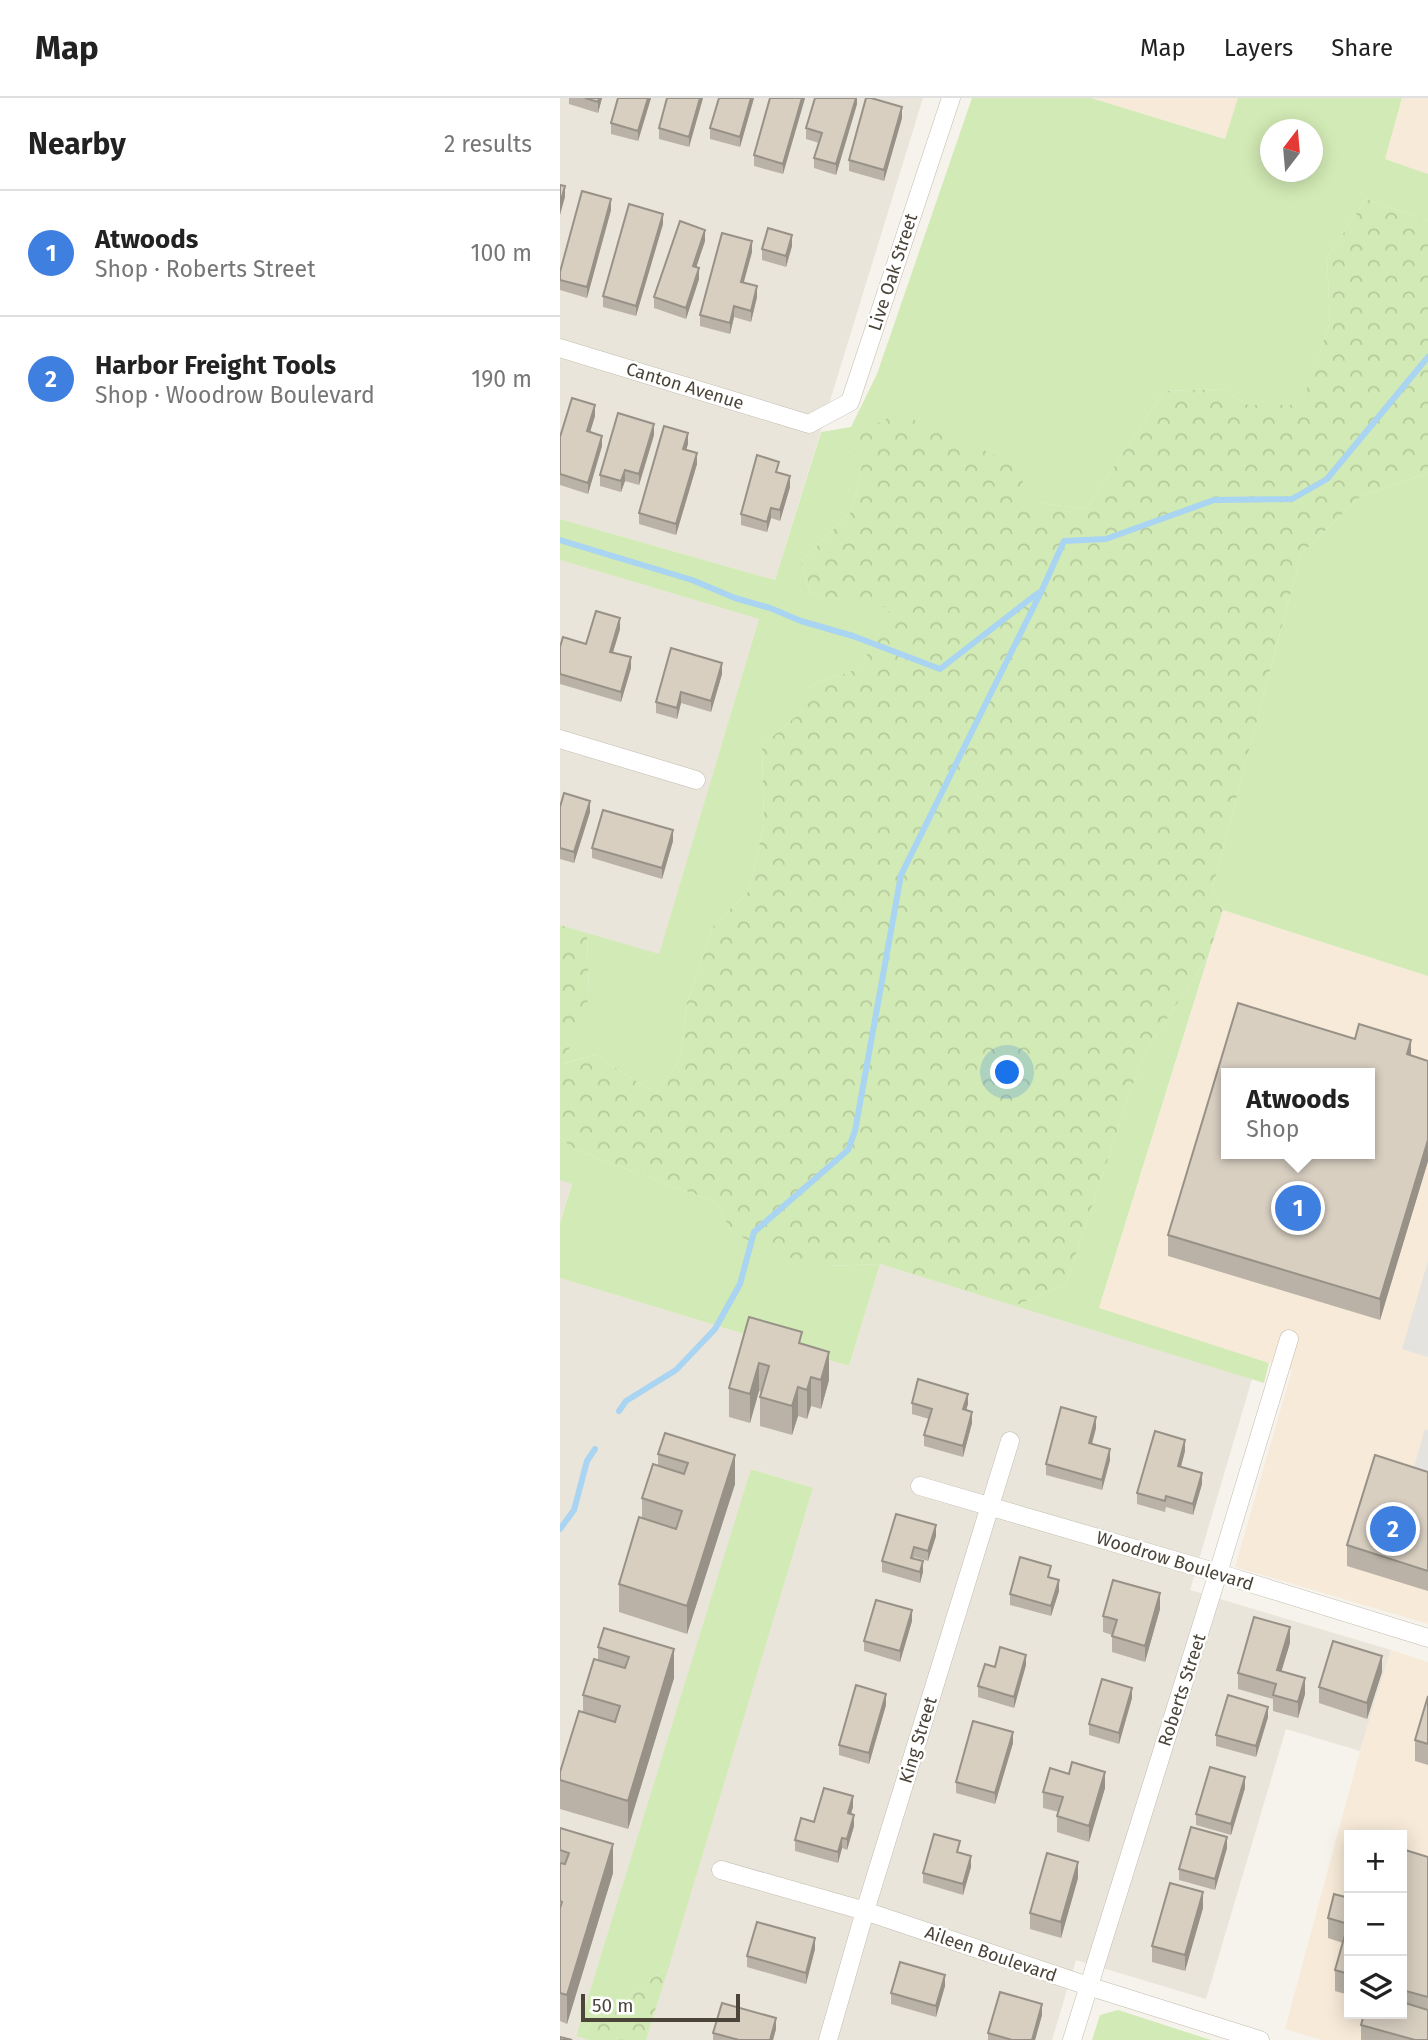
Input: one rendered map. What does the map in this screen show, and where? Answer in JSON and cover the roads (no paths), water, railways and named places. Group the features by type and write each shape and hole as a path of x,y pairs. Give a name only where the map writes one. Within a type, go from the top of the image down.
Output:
{"street":[{"name":"Live Oak Street","path":"809,424 850,402 951,98"},
{"name":"Canton Avenue","path":"560,348 809,424"},
{"path":"560,739 696,780"},
{"name":"Roberts Street","path":"1072,2040 1289,1339"},
{"name":"King Street","path":"828,2040 865,1911 1010,1441"},
{"name":"Woodrow Boulevard","path":"920,1486 1428,1638"},
{"name":"Aileen Boulevard","path":"721,1870 865,1911 1087,1986 1260,2040"}],"waterway":[{"path":"619,1411 626,1401 676,1370 715,1329 740,1284 754,1232 848,1150 855,1131 901,875 1064,541 1106,539 1214,500 1292,499 1327,479 1428,357"},
{"path":"560,540 692,580 735,598 853,636 940,669 1038,593"},
{"path":"560,1529 574,1510 587,1461 595,1449"}],"place":[{"name":"Atwoods","path":"1298,1208"},
{"name":"Harbor Freight Tools","path":"1393,1529"}]}
